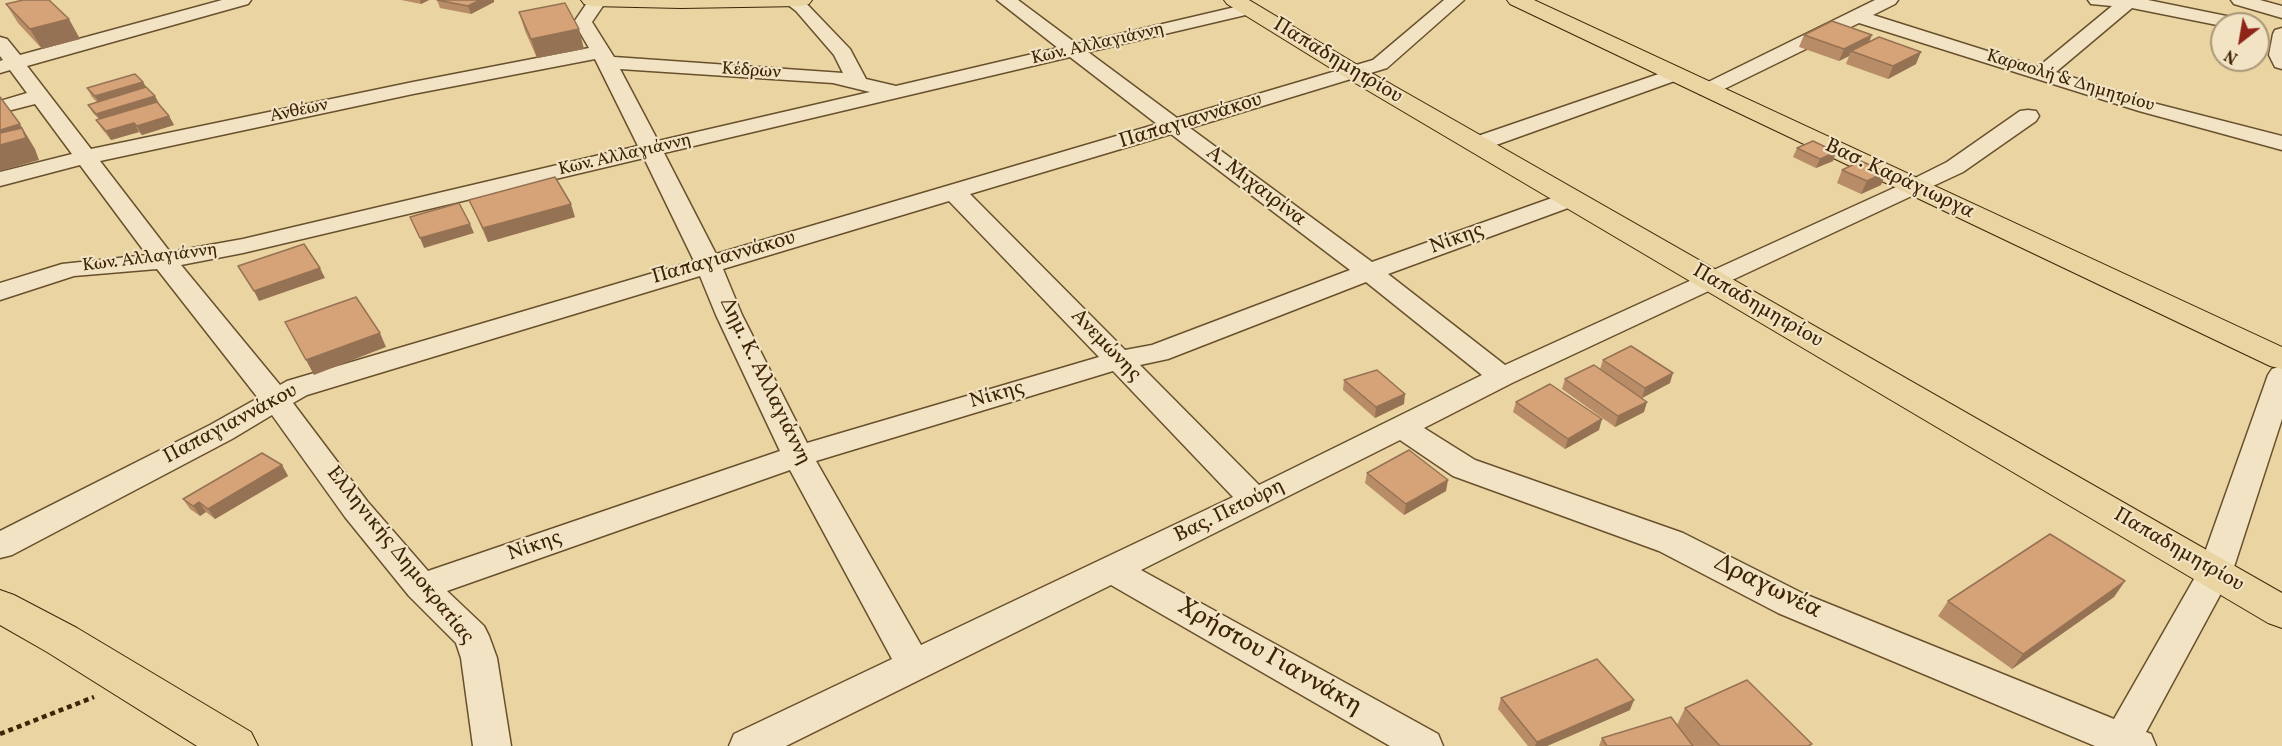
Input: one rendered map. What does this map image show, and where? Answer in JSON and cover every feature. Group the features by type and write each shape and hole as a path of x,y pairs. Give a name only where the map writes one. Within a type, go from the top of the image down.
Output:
{"main road":[{"path":"591,0 802,0"},
{"name":"Βασ. Καράγιωργα","path":"1517,0 2282,359"},
{"name":"Παπαδημητρίου","path":"1241,4 1353,72 2282,612"},
{"path":"0,606 62,640 235,746"}],"street":[{"path":"8,65 242,0"},
{"name":"Δημ. Κ. Αλλαγιάννη","path":"598,0 583,22 604,57 708,263 729,315 798,456 914,666"},
{"name":"Α. Μιχαιρίνα","path":"1006,0 1369,272 1502,377"},
{"name":"Παπαγιαννάκου","path":"0,546 221,432 297,388 708,263 955,193 1380,64 1455,0"},
{"path":"1707,90 1889,0"},
{"path":"2097,0 2128,2 2210,17"},
{"path":"2240,0 2282,12"},
{"path":"792,1 802,7 843,53 858,82"},
{"path":"2042,74 2128,2"},
{"name":"Κων. Αλλαγιάννη","path":"0,292 70,269 164,261 254,243 894,91 1074,51 1241,4"},
{"name":"Καραολή & Δημητρίου","path":"1858,16 2146,107 2282,143"},
{"path":"2278,33 2281,58"},
{"name":"Ελληνικής Δημοκρατίας","path":"0,43 8,65 40,96 164,261 276,399 356,509 421,587 471,636 479,658 492,746"},
{"name":"Κέδρων","path":"604,57 833,77 894,91"},
{"name":"Ανθέων","path":"0,179 86,157 412,88 604,57"},
{"path":"1477,144 1676,74"},
{"path":"0,107 40,96"},
{"path":"1712,281 1955,167 2028,116"},
{"name":"Ανεμώνης","path":"955,193 1255,500"},
{"name":"Νίκης","path":"421,587 798,456 1119,360 1158,353 1571,198"},
{"name":"Βας. Πετούρη","path":"748,746 1113,570 1502,377 1712,281"},
{"path":"2126,744 2216,573 2282,375"},
{"name":"Δραγωνέα","path":"1401,427 1464,468 1678,545 1790,603 2126,744"},
{"name":"Χρήστου Γιαννάκη","path":"1113,570 1424,746"}],"path":[{"path":"0,734 130,683"}],"building":[{"path":"23,0 49,0 69,19 30,29 6,4"},
{"path":"437,0 480,0 468,6"},
{"path":"565,3 579,29 531,39 519,12"},
{"path":"1832,21 1872,35 1844,49 1804,35"},
{"path":"1879,37 1921,52 1893,66 1851,51"},
{"path":"135,74 143,82 95,96 87,88"},
{"path":"146,87 155,96 96,114 88,105"},
{"path":"0,97 20,124 0,130"},
{"path":"157,102 169,116 137,126 134,123 106,131 96,120"},
{"path":"22,128 26,138 0,145 0,133"},
{"path":"1813,141 1836,152 1820,159 1797,148"},
{"path":"1861,161 1886,172 1867,181 1842,170"},
{"path":"555,177 571,204 483,228 469,200"},
{"path":"459,203 470,224 420,238 410,217"},
{"path":"304,244 320,268 254,291 238,266"},
{"path":"356,297 380,333 306,360 285,322"},
{"path":"1631,346 1673,373 1645,388 1603,360"},
{"path":"1594,365 1647,402 1618,416 1565,379"},
{"path":"1377,370 1405,394 1376,407 1344,380"},
{"path":"1550,384 1602,419 1568,439 1516,402"},
{"path":"1409,450 1448,480 1406,504 1367,473"},
{"path":"262,453 282,465 208,509 199,502 193,506 183,499"},
{"path":"2050,534 2125,581 2023,654 1948,601"},
{"path":"1597,659 1634,700 1537,742 1501,698"},
{"path":"1747,680 1812,744 1808,746 1720,746 1685,708"},
{"path":"1671,717 1693,746 1607,746 1602,738"}]}
